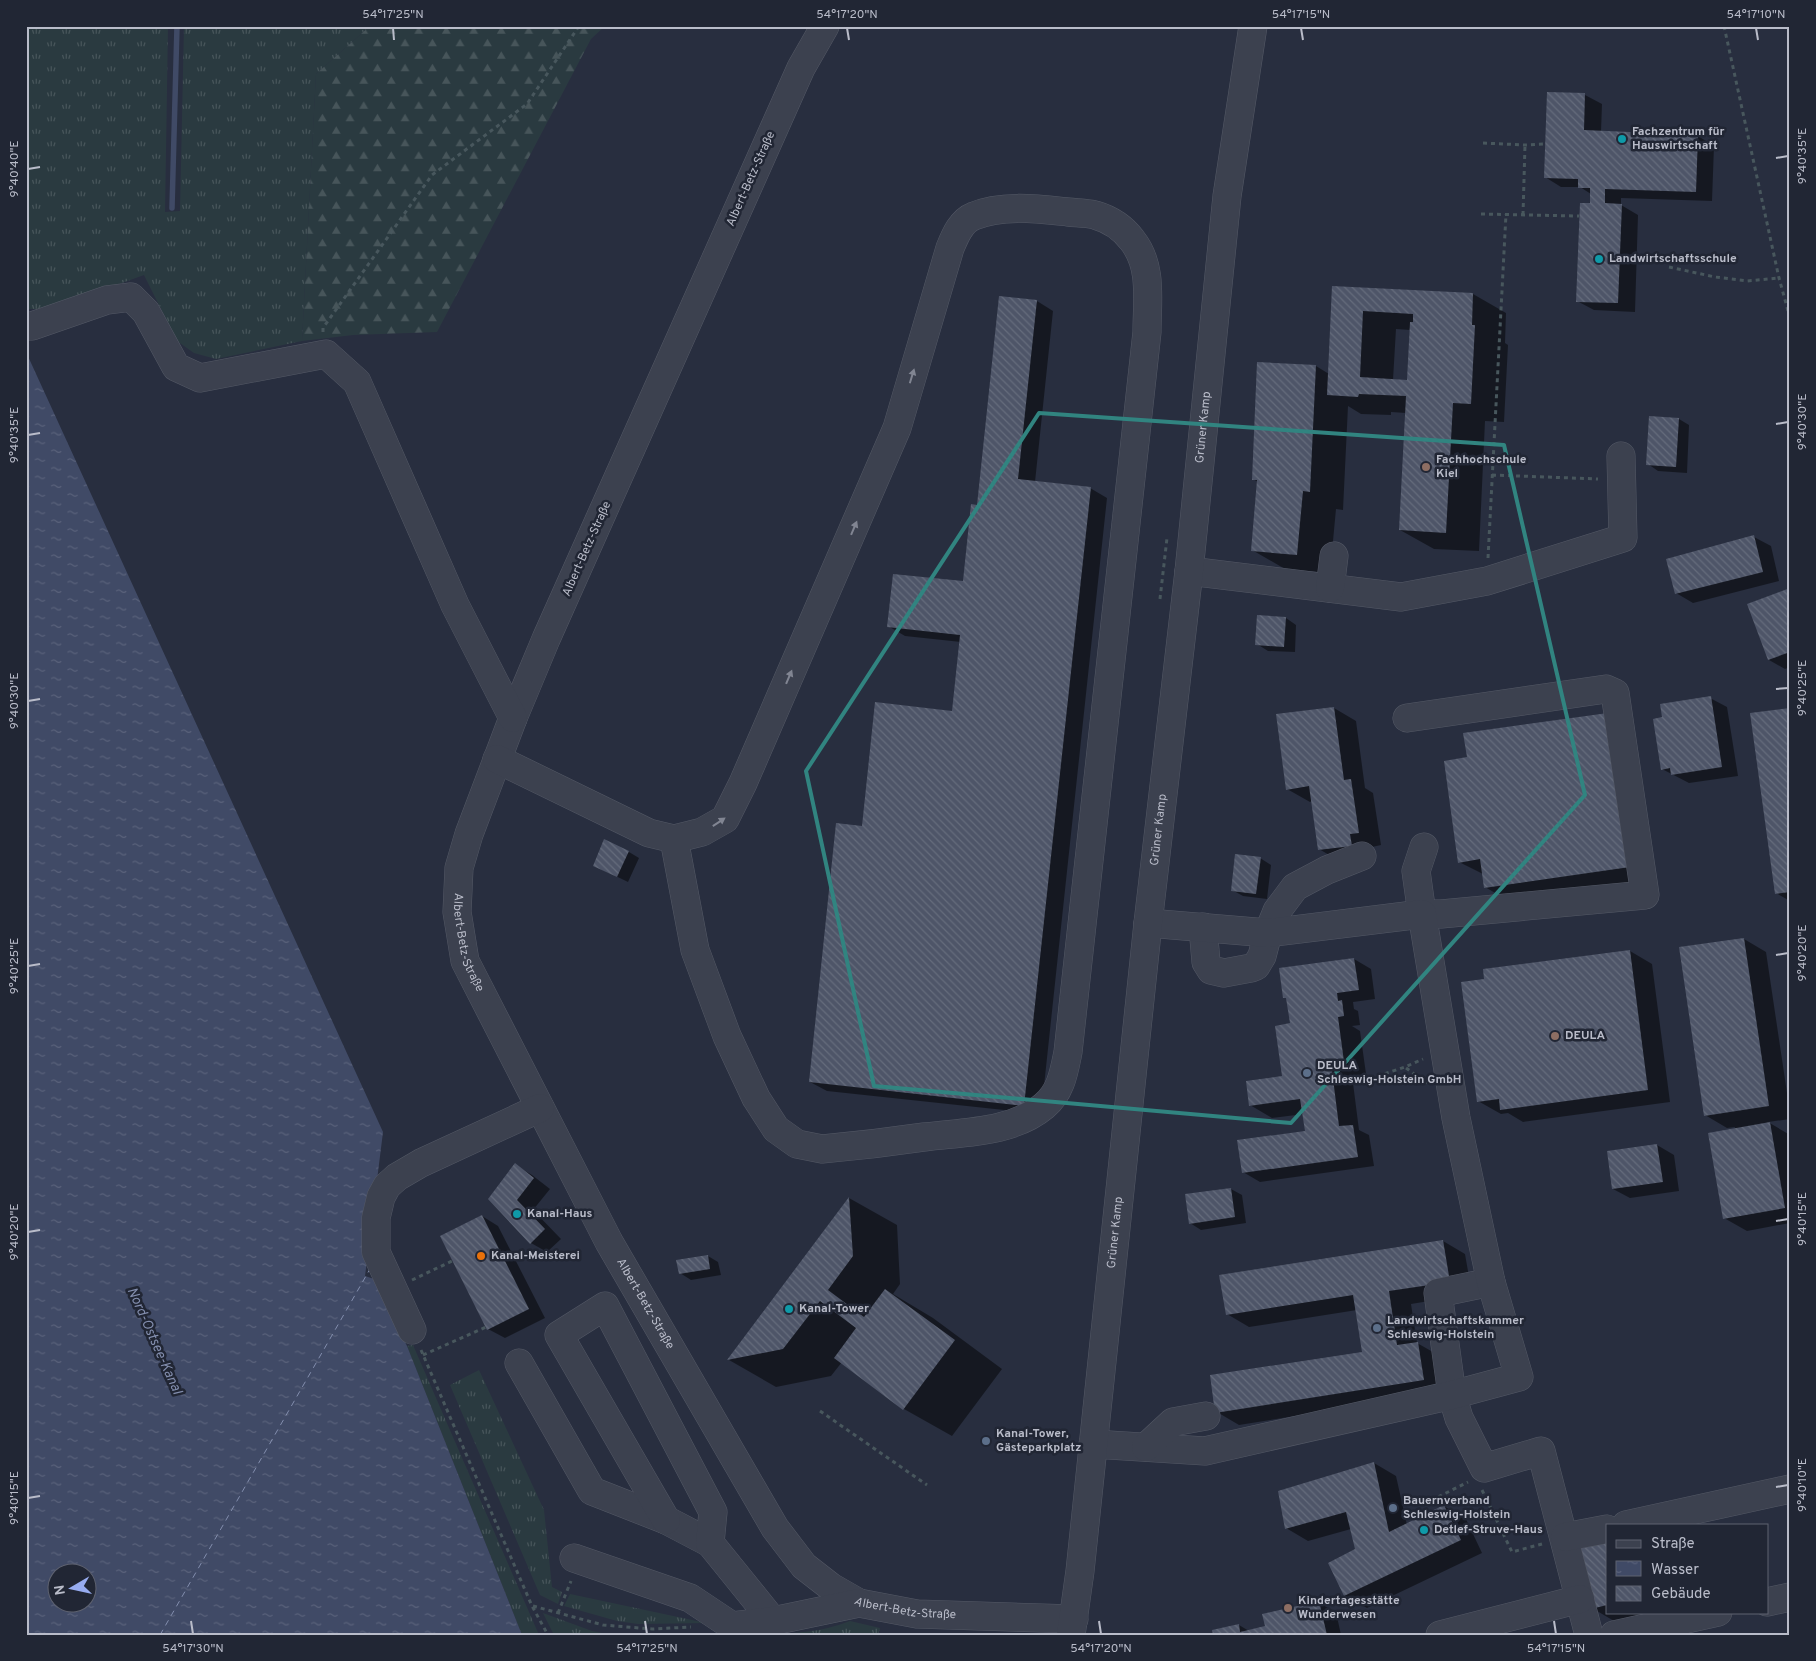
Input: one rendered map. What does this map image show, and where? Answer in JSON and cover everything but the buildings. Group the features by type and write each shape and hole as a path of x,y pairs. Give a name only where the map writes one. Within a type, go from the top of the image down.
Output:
{"street":[{"name":"Albert-Betz-Straße","path":"825,26 801,68 550,630 513,718 469,834 459,868 457,912 465,961 609,1242 775,1528 804,1566 859,1604 918,1614 1072,1627"},
{"name":"Grüner Kamp","path":"1072,1627 1148,923 1189,571 1227,196 1253,26"},
{"path":"498,759 649,833 674,839 702,832 725,819 743,783 897,428 950,248 959,228 972,216 994,210 1040,210 1094,215 1115,223 1132,240 1143,258 1148,276 1147,332 1068,1052 1064,1076 1056,1092 1044,1106 1024,1119 990,1129 822,1149 797,1144 776,1129 756,1098 727,1036 695,950 674,839"},
{"path":"26,326 32,326 107,300 131,298 146,312 176,367 200,378 326,354 357,382 455,605 513,718"},
{"path":"1189,571 1401,597 1487,581 1623,538 1622,468"},
{"path":"1330,588 1334,556"},
{"path":"1148,923 1268,933 1422,914 1441,914 1645,894 1615,694 1606,689 1407,718"},
{"path":"1093,1444 1205,1451 1452,1395 1518,1377 1491,1282 1456,1118 1416,871 1424,847"},
{"path":"1203,927 1206,962 1211,970 1217,972 1256,966 1262,956 1268,933 1277,911 1295,887 1327,870 1362,856"},
{"path":"412,1330 376,1252 376,1218 387,1186 397,1177 421,1163 540,1108"},
{"path":"1491,1282 1438,1293 1452,1395 1480,1473 1541,1451 1565,1537 1589,1635"},
{"path":"666,1520 559,1335 604,1306 713,1512 710,1543"},
{"path":"519,1363 592,1491 666,1520 710,1543 773,1621"},
{"path":"1146,1447 1173,1422 1206,1416"},
{"path":"1631,1524 1790,1490"},
{"path":"1565,1537 1606,1528"},
{"path":"576,1558 690,1598 732,1626 773,1621 859,1604"},
{"path":"1768,1602 1790,1597"},
{"path":"1440,1635 1580,1599"},
{"path":"1614,1635 1709,1614"}],"path":[{"path":"326,354 323,328 432,175 527,104 578,26"},
{"path":"1724,26 1779,278 1790,318"},
{"path":"1483,143 1545,144"},
{"path":"1523,216 1525,145"},
{"path":"1481,214 1579,216"},
{"path":"1487,581 1506,214"},
{"path":"1669,268 1747,281 1779,278"},
{"path":"1492,475 1622,468"},
{"path":"1362,1081 1405,1067 1444,1049"},
{"path":"394,1288 452,1262"},
{"path":"423,1355 486,1327"},
{"path":"412,1330 532,1606 548,1635"},
{"path":"820,1411 926,1485"},
{"path":"1424,1504 1480,1473 1512,1552 1565,1537"},
{"path":"558,1613 576,1558"},
{"path":"532,1606 603,1625 652,1629"}],"highlighted area":[{"path":"1039,413 1504,445 1585,795 1291,1123 874,1086 806,771"}],"green space":[{"path":"26,26 168,26 165,212 180,211 184,26 370,26 316,74 302,341 216,359 194,353 177,341 144,275 50,309 26,309"},
{"path":"370,26 605,26 591,39 437,332 353,335 302,341 316,74"},
{"path":"413,1345 539,1635 522,1635 407,1346"},
{"path":"479,1370 544,1510 552,1587 562,1592 558,1604 540,1595 450,1385"},
{"path":"570,1594 706,1623 638,1624 617,1621 564,1606"},
{"path":"543,1613 592,1631 612,1635 554,1635"},
{"path":"850,1621 880,1628 878,1635 754,1635 814,1631"}],"water":[{"name":"Nord-Ostsee-Kanal","path":"26,352 383,1132 365,1276 374,1279 407,1346 522,1635 26,1635"}],"waterway":[{"path":"172,208 177,26"}],"ferry route":[{"path":"160,1635 370,1269"}],"place":[{"name":"Fachzentrum für Hauswirtschaft","path":"1622,139"},
{"name":"Landwirtschaftsschule","path":"1599,259"},
{"name":"Fachhochschule Kiel","path":"1426,467"},
{"name":"DEULA","path":"1555,1036"},
{"name":"DEULA Schleswig-Holstein GmbH","path":"1307,1073"},
{"name":"Kanal-Haus","path":"517,1214"},
{"name":"Kanal-Meisterei","path":"481,1256"},
{"name":"Kanal-Tower","path":"789,1309"},
{"name":"Landwirtschaftskammer Schleswig-Holstein","path":"1377,1328"},
{"name":"Kanal-Tower, Gästeparkplatz","path":"986,1441"},
{"name":"Bauernverband Schleswig-Holstein","path":"1393,1508"},
{"name":"Detlef-Struve-Haus","path":"1424,1530"},
{"name":"Kindertagesstätte Wunderwesen","path":"1288,1608"}]}
